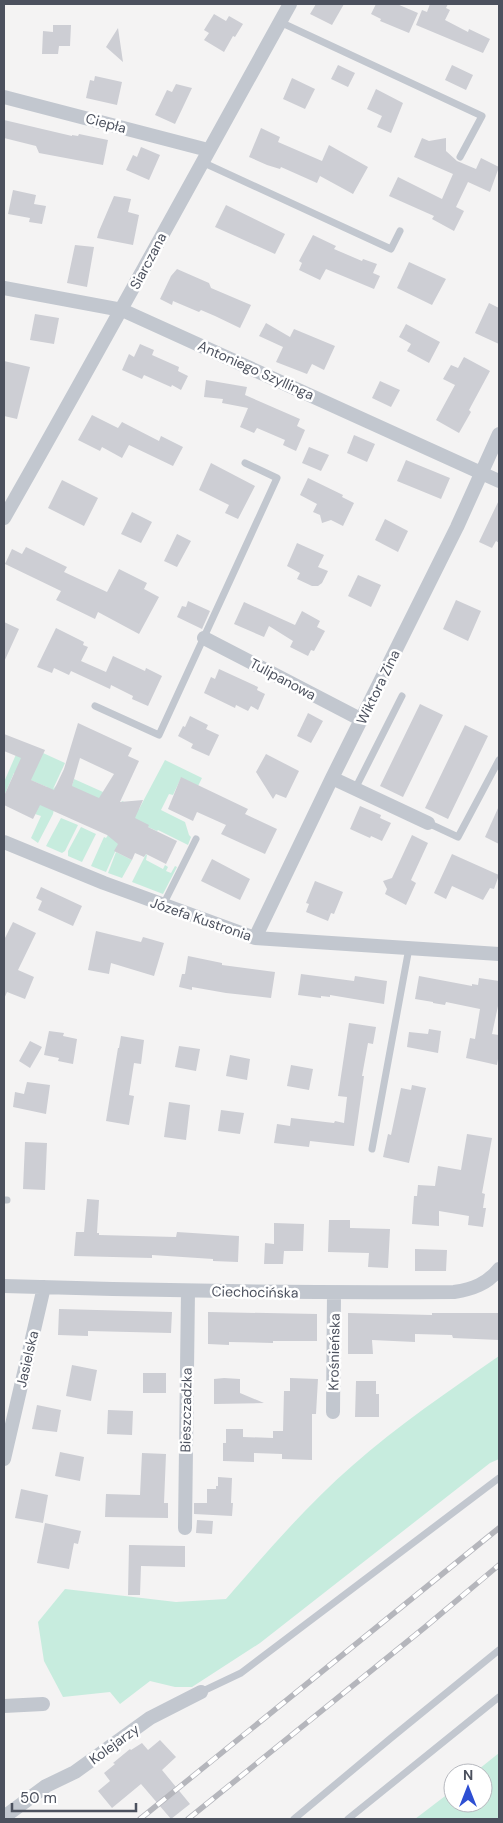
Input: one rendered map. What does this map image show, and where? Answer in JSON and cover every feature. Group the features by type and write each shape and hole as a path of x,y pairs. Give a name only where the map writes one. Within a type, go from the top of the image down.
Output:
{"street":[{"name":"Siarczana","path":"4,518 122,310 290,4"},
{"name":"Ciepła","path":"4,97 205,156"},
{"name":"Antoniego Szyllinga","path":"4,288 122,310 499,481"},
{"name":"Wiktora Zina","path":"254,938 362,720 482,473 499,434"},
{"name":"Tulipanowa","path":"204,638 362,720"},
{"path":"332,778 428,823"},
{"name":"Józefa Kustronia","path":"4,842 58,866 254,938 499,954"},
{"name":"Ciechocińska","path":"4,1286 188,1292 454,1292 469,1290 482,1285 499,1268"},
{"name":"Jasielska","path":"4,1459 44,1287"},
{"name":"Bieszczadzka","path":"185,1528 188,1292"},
{"name":"Krośnieńska","path":"333,1412 334,1293"},
{"name":"Kolejarzy","path":"4,1817 46,1786 75,1772 150,1718 201,1692"},
{"path":"4,1706 43,1704"}],"lane":[{"path":"280,22 482,116 460,157"},
{"path":"205,156 391,249 400,231"},
{"path":"94,706 159,735 277,478 245,463"},
{"path":"355,789 402,696"},
{"path":"428,823 458,837 499,760"},
{"path":"163,906 196,839"},
{"path":"372,1149 409,948"},
{"path":"201,1692 241,1674 499,1478"},
{"path":"294,1819 499,1650"},
{"path":"348,1819 499,1697"}],"green space":[{"path":"21,743 65,763 53,789 59,783 53,814 38,843 31,838 41,816 35,814 47,787 14,773 4,796 4,782"},
{"path":"165,760 202,778 198,786 181,778 173,795 169,794 161,810 185,822 191,837 188,845 130,819 106,872 91,866 104,837 106,838 108,835 122,801 131,805 134,809 139,809"},
{"path":"74,779 103,792 108,803 71,789"},
{"path":"61,818 78,825 65,851 62,853 46,846"},
{"path":"81,827 96,834 82,862 68,856 68,851"},
{"path":"116,852 132,860 122,878 108,873"},
{"path":"146,854 146,860 163,869 165,865 168,867 166,871 171,873 175,866 177,867 163,894 132,882"},
{"path":"499,1356 499,1459 490,1463 260,1643 192,1687 175,1687 150,1681 120,1704 110,1692 63,1697 44,1661 38,1622 65,1589 176,1602 226,1599 271,1547 335,1481 406,1422"},
{"path":"499,1753 499,1819 415,1819 443,1798 443,1813 493,1813 493,1763 486,1763"}],"building":[{"path":"316,4 344,4 332,25 310,14"},
{"path":"376,4 397,4 418,13 409,33 380,21 381,19 371,14"},
{"path":"430,4 448,4 446,8 450,10 445,20 468,32 469,29 490,39 483,53 416,25 422,10 427,12"},
{"path":"214,14 226,21 229,16 243,24 235,37 233,36 224,52 204,40 209,33 204,30"},
{"path":"53,25 71,25 70,46 59,46 58,54 42,54 43,31 53,32"},
{"path":"118,28 123,62 106,47"},
{"path":"338,65 355,73 348,87 331,79"},
{"path":"452,65 473,75 466,90 445,80"},
{"path":"95,76 122,82 117,105 86,98 90,80 94,81"},
{"path":"292,78 315,89 305,109 283,99"},
{"path":"176,84 192,88 175,124 155,115 167,90 172,92"},
{"path":"376,89 403,103 391,133 377,127 382,116 367,109"},
{"path":"4,120 72,136 78,136 79,134 108,140 103,165 39,153 36,146 4,138"},
{"path":"261,128 280,137 278,142 322,161 329,145 368,167 353,194 320,176 317,183 281,167 280,169 267,165 249,157"},
{"path":"422,138 429,141 446,138 446,151 457,161 476,169 481,158 499,167 490,192 468,182 456,207 464,211 454,231 432,219 434,216 389,196 398,177 442,199 453,174 414,157"},
{"path":"141,147 160,155 149,180 126,170 133,155 137,157"},
{"path":"13,190 36,195 34,204 46,206 42,224 29,222 30,218 8,214"},
{"path":"114,196 131,199 128,212 139,215 133,245 97,238"},
{"path":"226,205 285,234 275,254 215,227"},
{"path":"313,235 336,246 334,249 362,261 363,259 377,264 373,273 380,276 374,289 326,269 320,280 299,270 302,263 299,261"},
{"path":"75,245 94,247 87,287 67,283"},
{"path":"409,262 446,279 432,305 397,288"},
{"path":"177,269 209,283 211,288 251,305 240,328 201,310 199,312 173,301 172,305 160,299 171,276"},
{"path":"489,303 499,308 499,344 475,333"},
{"path":"35,314 59,318 54,344 30,340"},
{"path":"266,323 290,337 294,329 335,346 324,370 312,364 307,374 276,362 283,347 259,336"},
{"path":"406,324 440,342 429,363 407,351 411,344 399,337"},
{"path":"140,344 154,350 152,355 179,367 178,371 188,376 181,390 144,375 142,379 122,370 129,354 134,357"},
{"path":"464,357 490,371 459,433 436,420 455,385 443,379 451,365 458,368"},
{"path":"4,361 30,367 17,419 4,416"},
{"path":"206,380 247,387 245,395 300,419 297,426 305,430 296,451 283,445 285,440 257,428 254,433 240,427 248,408 222,403 223,399 204,397"},
{"path":"380,381 400,390 391,407 372,398"},
{"path":"92,415 118,428 122,422 159,441 161,436 183,447 173,466 129,445 122,458 102,447 100,451 78,440"},
{"path":"354,435 375,444 367,462 347,453"},
{"path":"309,447 329,455 321,471 302,463"},
{"path":"406,460 450,478 441,499 397,481"},
{"path":"211,463 255,486 238,519 225,513 229,505 199,490"},
{"path":"308,478 343,495 342,497 354,503 343,526 331,520 322,523 320,515 313,512 317,504 300,495"},
{"path":"62,480 98,498 84,526 48,508"},
{"path":"499,500 499,543 496,541 492,548 479,542"},
{"path":"132,512 152,522 141,543 121,534"},
{"path":"385,519 408,531 398,552 375,540"},
{"path":"177,534 191,541 177,567 164,561"},
{"path":"297,543 324,555 318,567 328,571 322,583 318,586 312,586 297,579 300,573 287,566"},
{"path":"26,547 67,567 64,572 107,592 119,569 147,583 144,589 159,597 139,634 98,612 95,619 56,600 61,591 5,564 12,549 22,554"},
{"path":"358,575 381,585 371,607 348,596"},
{"path":"456,600 481,611 468,641 443,629"},
{"path":"188,601 210,611 202,629 177,617 182,606 186,607"},
{"path":"244,602 295,625 302,611 320,621 317,627 325,631 314,651 311,650 308,656 290,647 293,641 269,626 264,637 234,624"},
{"path":"4,622 19,629 4,662"},
{"path":"56,628 84,642 83,645 88,647 81,661 106,672 113,656 145,671 146,668 162,676 148,706 132,699 133,696 111,685 110,689 71,671 69,675 54,668 52,673 37,667"},
{"path":"219,669 258,687 257,690 265,694 258,710 251,706 248,711 236,705 235,708 204,693 211,677 215,679"},
{"path":"420,704 443,715 403,797 380,786"},
{"path":"308,713 323,721 311,743 297,736"},
{"path":"190,716 208,725 206,729 219,735 209,756 191,748 193,744 178,736"},
{"path":"78,723 132,748 128,756 139,761 120,802 143,800 135,818 149,825 148,827 177,841 166,864 146,854 144,857 135,853 132,860 114,851 118,844 107,835 40,805 33,819 4,805 4,796 21,758 4,751 4,734 45,750 31,780 54,790 64,769","holes":["80,758 114,774 99,798 72,786"]},
{"path":"465,725 488,736 448,819 425,808"},
{"path":"266,754 299,771 286,798 276,794 273,799 256,772"},
{"path":"181,777 248,809 245,814 277,829 265,854 221,834 226,825 197,812 193,821 168,809"},
{"path":"360,806 381,815 380,818 391,823 382,841 350,829"},
{"path":"499,806 499,844 485,837"},
{"path":"412,835 428,843 411,880 416,883 406,905 385,894 387,889 383,881 392,878"},
{"path":"452,854 499,875 494,889 490,888 483,900 452,886 446,899 434,893"},
{"path":"212,859 250,879 240,900 201,881"},
{"path":"315,881 343,892 334,914 331,913 328,921 306,912 309,904 306,903"},
{"path":"41,887 82,906 73,926 38,910 42,901 36,898"},
{"path":"13,922 36,933 18,970 34,977 25,999 7,992 4,999 4,940"},
{"path":"96,931 141,942 143,937 164,943 154,976 111,963 109,974 88,970"},
{"path":"188,956 222,963 222,965 275,972 271,998 192,987 192,990 179,987 182,974 185,974"},
{"path":"301,974 354,981 355,976 387,981 384,1004 330,995 330,997 321,996 321,998 298,995"},
{"path":"419,976 472,986 472,984 478,985 479,978 499,981 499,1006 492,1034 499,1035 497,1065 466,1058 470,1038 475,1039 480,1009 446,1002 445,1005 415,999"},
{"path":"349,1023 376,1027 373,1044 368,1043 362,1076 364,1076 354,1146 310,1141 309,1147 274,1143 277,1124 290,1126 291,1118 344,1123 347,1097 338,1096"},
{"path":"429,1029 441,1031 438,1053 407,1047 409,1032 428,1034"},
{"path":"49,1031 64,1033 63,1036 77,1039 73,1064 58,1061 59,1058 44,1055"},
{"path":"121,1036 144,1040 141,1064 134,1063 129,1095 134,1096 129,1125 106,1121"},
{"path":"30,1041 42,1047 30,1068 19,1061"},
{"path":"179,1046 200,1049 196,1071 175,1067"},
{"path":"230,1055 250,1059 247,1080 226,1076"},
{"path":"291,1065 313,1069 309,1090 287,1086"},
{"path":"27,1082 50,1085 46,1114 13,1107 15,1092 24,1094"},
{"path":"412,1085 426,1088 409,1163 383,1157 388,1134 391,1135 401,1088 411,1090"},
{"path":"169,1102 190,1105 186,1140 164,1137"},
{"path":"221,1110 244,1113 240,1134 218,1131"},
{"path":"467,1134 492,1138 482,1193 485,1194 483,1208 486,1208 483,1227 468,1225 469,1216 439,1211 439,1226 412,1224 414,1196 417,1196 418,1185 435,1186 438,1166 461,1170"},
{"path":"25,1142 47,1143 45,1190 23,1189"},
{"path":"87,1199 99,1200 97,1233 99,1235 176,1237 177,1232 239,1236 238,1262 152,1255 152,1258 74,1256 76,1232 84,1232"},
{"path":"329,1220 350,1220 350,1228 390,1229 388,1268 368,1267 369,1253 328,1252"},
{"path":"274,1223 304,1224 303,1251 284,1251 283,1264 264,1264 265,1243 274,1244"},
{"path":"415,1249 447,1250 446,1271 415,1271"},
{"path":"59,1309 172,1312 171,1333 88,1331 88,1336 58,1335"},
{"path":"208,1312 317,1314 317,1341 229,1342 229,1345 208,1344"},
{"path":"348,1313 432,1315 432,1313 499,1313 499,1340 453,1338 452,1335 415,1334 415,1342 372,1340 373,1354 348,1354"},
{"path":"72,1365 97,1370 91,1401 66,1396"},
{"path":"143,1373 166,1373 166,1393 143,1393"},
{"path":"290,1378 318,1379 316,1414 312,1414 312,1460 282,1459 282,1454 254,1453 254,1462 223,1461 223,1443 226,1443 226,1429 243,1429 243,1437 273,1438 273,1431 283,1431 284,1391 290,1391"},
{"path":"214,1379 240,1379 240,1393 264,1403 214,1404"},
{"path":"356,1381 376,1381 376,1394 379,1394 379,1417 355,1417"},
{"path":"37,1405 61,1410 57,1432 32,1429"},
{"path":"108,1410 133,1411 132,1435 107,1434"},
{"path":"60,1452 84,1457 80,1481 55,1476"},
{"path":"142,1453 166,1454 164,1503 168,1503 168,1518 105,1517 106,1494 140,1495"},
{"path":"218,1477 232,1478 232,1516 194,1514 194,1503 207,1503 207,1489 216,1489"},
{"path":"21,1489 48,1495 43,1523 15,1518"},
{"path":"197,1520 213,1521 212,1534 196,1533"},
{"path":"45,1523 81,1531 78,1544 74,1543 69,1569 37,1563"},
{"path":"129,1545 185,1546 185,1567 141,1566 140,1595 128,1595"},
{"path":"160,1740 176,1757 162,1770 190,1804 171,1819 141,1784 112,1808 98,1791 110,1781 104,1773 130,1749 142,1743 148,1750"}],"railway":[{"path":"140,1819 499,1528"},
{"path":"188,1819 499,1565"}]}
